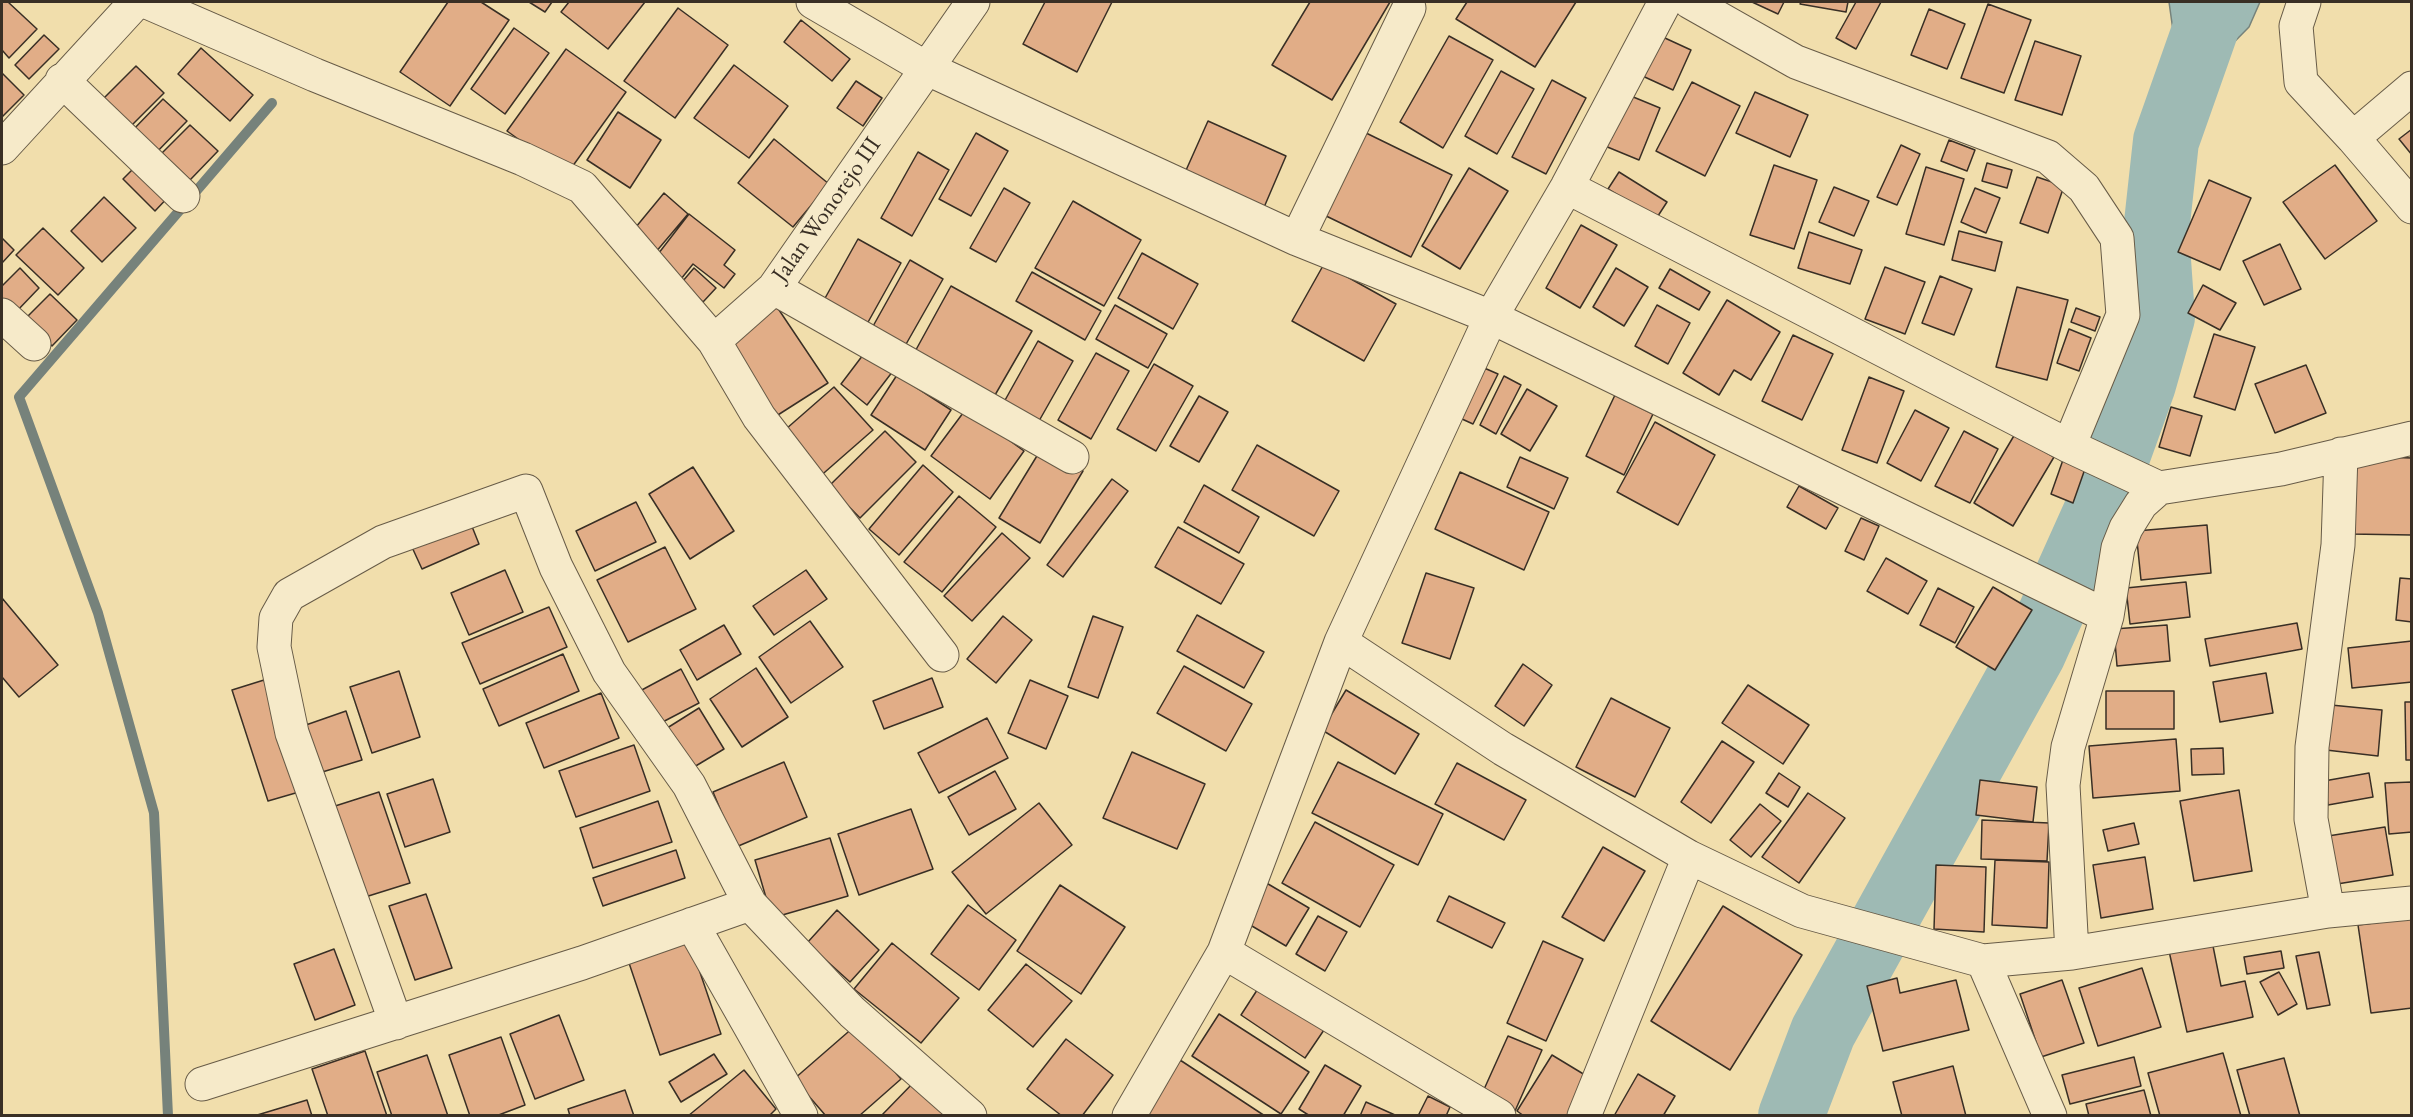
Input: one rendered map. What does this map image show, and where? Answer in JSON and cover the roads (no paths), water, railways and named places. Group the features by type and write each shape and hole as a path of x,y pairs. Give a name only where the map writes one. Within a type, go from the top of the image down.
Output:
{"street":[{"path":"2,148 136,2"},
{"path":"147,2 326,79 523,159 582,187 714,340 759,417 942,655"},
{"path":"813,2 926,68 1297,239 1491,317 2103,614"},
{"name":"Jalan Wonorejo III","path":"714,340 774,288 973,2"},
{"path":"1129,1116 1224,952 1341,642 1491,317 1567,187 1665,2"},
{"path":"2304,2 2296,26 2301,82 2412,207"},
{"path":"1702,5 1796,62 2048,157 2084,188 2117,238 2123,315 2076,449"},
{"path":"1297,239 1409,8"},
{"path":"62,80 183,196"},
{"path":"2353,138 2412,88"},
{"path":"1567,187 2076,449 2153,485 2281,469 2412,438"},
{"path":"774,288 1072,457"},
{"path":"2,315 34,344"},
{"path":"2328,911 2311,819 2312,747 2338,545 2341,454"},
{"path":"2072,953 2063,784 2068,747 2118,549 2126,528 2153,485"},
{"path":"396,1023 292,734 274,647 276,618 289,595 383,542 526,491 556,567 609,672 689,784 750,903 852,1012 970,1116"},
{"path":"1341,642 1503,749 1689,857 1802,911 1983,962 2072,953 2328,911 2412,903"},
{"path":"1584,1116 1689,857"},
{"path":"202,1084 582,963 750,903"},
{"path":"692,924 801,1116"},
{"path":"1224,952 1499,1116"},
{"path":"1983,962 2050,1116"}],"water":[{"path":"2169,2 2260,2 2249,27 2182,95"}],"waterway":[{"path":"1791,1116 1823,1032 2033,653 2099,506 2143,384 2162,317 2156,232 2166,141 2215,2"},
{"path":"168,1116 154,813 98,613 19,397 272,103"}]}
